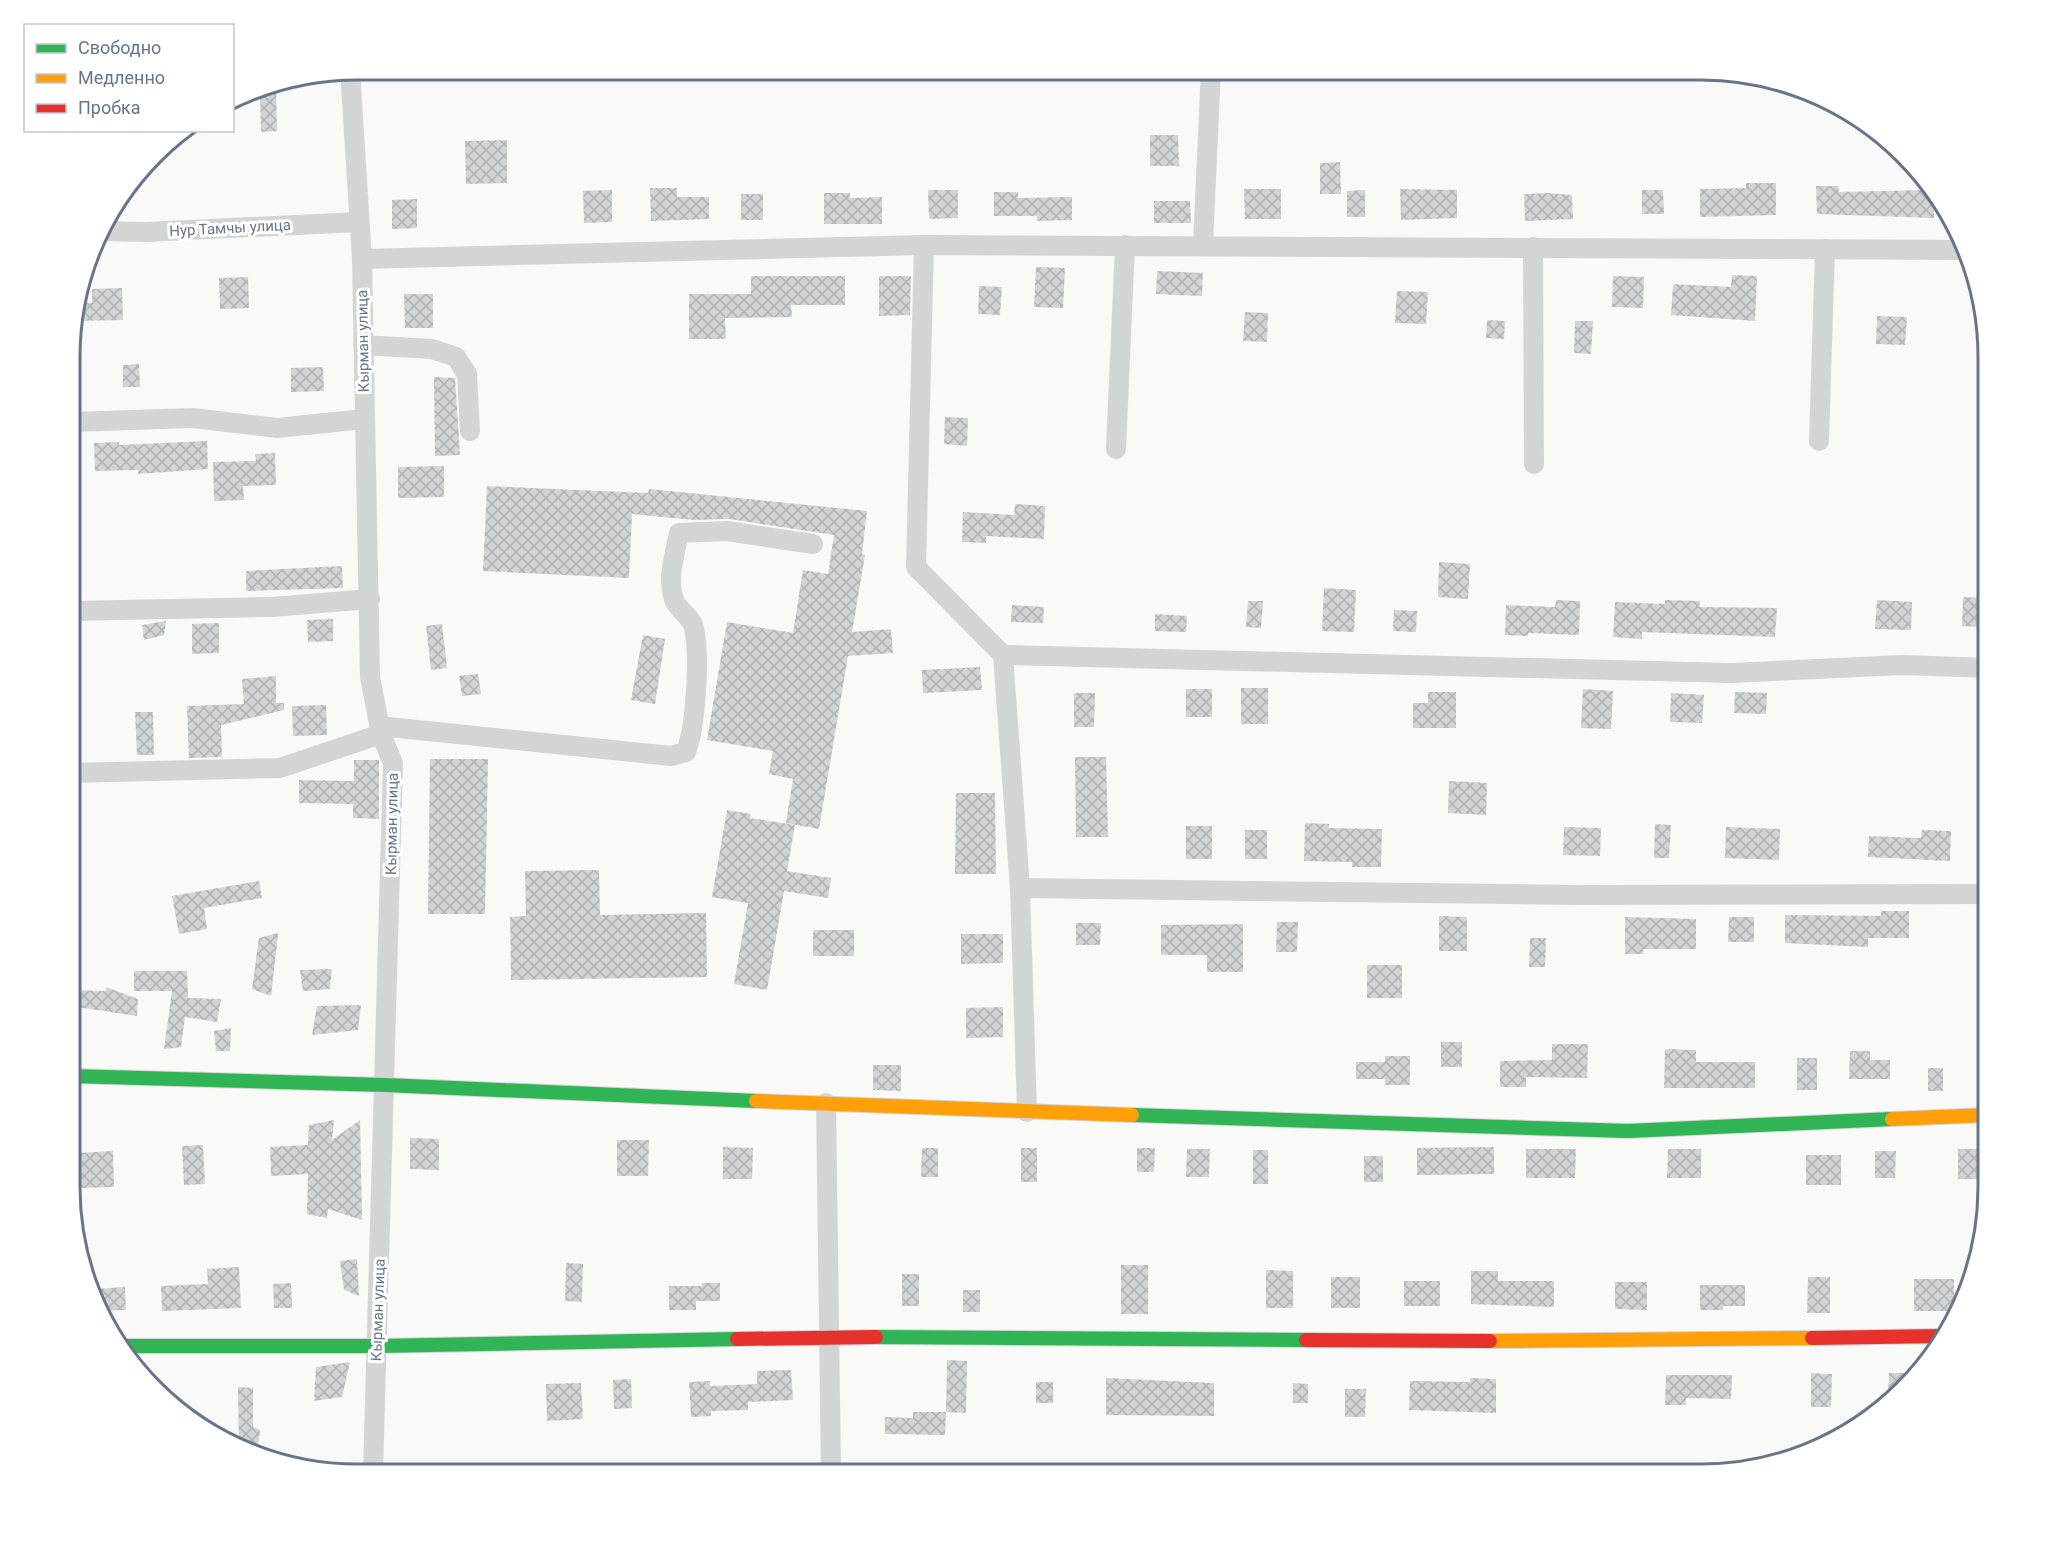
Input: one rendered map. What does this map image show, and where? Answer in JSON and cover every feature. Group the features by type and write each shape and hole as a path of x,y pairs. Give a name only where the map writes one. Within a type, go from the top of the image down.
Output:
{"street":[{"name":"Кырман улица","path":"351,80 362,259 370,677 380,730 393,763 374,1464"},
{"path":"1203,245 1210,80"},
{"name":"Нур Тамчы улица","path":"110,231 146,232 359,222"},
{"path":"362,259 924,245 1957,250"},
{"path":"924,245 916,567 1003,655 1020,888 1027,1112"},
{"path":"1116,449 1125,245"},
{"path":"1533,247 1534,464"},
{"path":"1819,441 1825,249"},
{"path":"363,345 432,349 456,357 467,374 470,431"},
{"path":"80,422 193,418 277,428 364,419"},
{"path":"80,773 280,768 380,730 671,756 686,752 692,737 696,653 694,625 675,601 672,574 679,533 727,531 813,544"},
{"path":"80,611 272,608 370,599"},
{"path":"1003,655 1732,673 1903,664 1978,667"},
{"path":"1020,888 1578,895 1978,894"},
{"path":"80,1076 385,1085 1027,1112 1628,1131 1978,1115"},
{"path":"826,1103 831,1464"},
{"path":"130,1346 377,1346 829,1337 1528,1341 1934,1336"}],"building":[{"path":"276,91 277,131 261,132 260,97"},
{"path":"1150,135 1178,135 1179,166 1150,166"},
{"path":"507,140 507,183 466,184 465,141"},
{"path":"1340,162 1341,194 1320,194 1320,163"},
{"path":"1746,183 1776,183 1776,215 1700,217 1700,189 1746,188"},
{"path":"1816,186 1838,186 1839,192 1923,190 1934,206 1934,218 1817,214"},
{"path":"650,188 677,188 677,197 709,197 709,219 651,221"},
{"path":"1244,189 1281,189 1281,219 1245,219"},
{"path":"1400,189 1457,190 1457,218 1401,220"},
{"path":"612,190 612,222 584,223 583,191"},
{"path":"928,190 958,190 958,218 929,219"},
{"path":"1365,190 1365,217 1347,217 1347,191"},
{"path":"1642,190 1663,190 1664,214 1642,214"},
{"path":"994,192 1018,192 1018,198 1072,197 1072,220 1037,221 1037,216 994,216"},
{"path":"824,193 850,193 850,198 882,197 882,224 824,224"},
{"path":"741,194 763,194 763,220 741,220"},
{"path":"1524,194 1572,195 1573,219 1525,221"},
{"path":"417,199 417,228 392,229 392,200"},
{"path":"1154,201 1190,201 1191,223 1154,223"},
{"path":"1036,267 1065,268 1063,308 1034,307"},
{"path":"1157,271 1203,273 1202,296 1156,294"},
{"path":"1732,275 1757,276 1755,321 1671,315 1673,284 1731,287"},
{"path":"751,276 845,276 845,305 791,305 792,317 725,318 726,339 689,339 689,294 751,294"},
{"path":"879,276 911,276 910,315 879,316"},
{"path":"1613,276 1644,277 1643,308 1612,307"},
{"path":"248,277 249,308 220,309 219,278"},
{"path":"979,286 1002,287 1000,315 978,314"},
{"path":"122,288 123,320 82,321 85,303 92,303 92,289"},
{"path":"1397,291 1428,292 1426,324 1395,323"},
{"path":"404,294 433,294 433,328 405,328"},
{"path":"1245,312 1268,313 1267,342 1243,341"},
{"path":"1877,316 1907,317 1905,345 1876,344"},
{"path":"1487,320 1505,321 1504,339 1486,338"},
{"path":"1575,321 1593,321 1591,354 1574,353"},
{"path":"139,364 140,387 123,387 123,365"},
{"path":"323,367 324,391 291,392 291,368"},
{"path":"434,377 455,378 460,455 435,456"},
{"path":"945,417 968,418 967,446 944,444"},
{"path":"207,441 208,469 138,474 138,470 95,471 94,443 119,442 119,445"},
{"path":"275,453 276,485 243,486 244,500 214,501 213,462 256,461 255,454"},
{"path":"444,466 444,497 398,498 398,467"},
{"path":"487,486 648,493 649,489 867,511 862,554 865,555 852,632 891,629 893,653 848,656 819,829 786,823 793,779 769,774 773,751 707,740 727,622 793,633 803,570 828,574 834,535 729,519 694,520 632,514 629,578 483,571"},
{"path":"1015,504 1045,506 1044,539 986,536 986,543 962,542 963,512 1014,515"},
{"path":"1439,562 1470,564 1468,599 1438,597"},
{"path":"342,566 343,588 246,591 246,571"},
{"path":"1324,588 1356,590 1354,632 1322,631"},
{"path":"1963,597 1978,598 1978,627 1962,626"},
{"path":"1556,600 1580,601 1579,635 1528,633 1528,636 1505,635 1506,605 1555,607"},
{"path":"1665,600 1700,601 1699,607 1777,608 1775,637 1642,632 1642,639 1613,637 1615,602 1665,604"},
{"path":"1877,600 1912,602 1911,630 1875,629"},
{"path":"1248,601 1263,601 1261,628 1246,627"},
{"path":"1012,605 1044,607 1043,623 1011,622"},
{"path":"1394,610 1417,611 1416,632 1393,631"},
{"path":"1155,614 1187,616 1186,632 1155,631"},
{"path":"333,619 333,641 308,642 307,620"},
{"path":"166,621 164,635 144,640 142,625"},
{"path":"219,623 219,653 192,654 192,624"},
{"path":"442,624 447,668 431,670 426,626"},
{"path":"643,635 665,639 655,704 631,700"},
{"path":"980,667 982,690 923,693 922,670"},
{"path":"478,674 481,694 462,696 459,676"},
{"path":"276,676 276,703 284,703 284,710 221,725 222,757 189,758 187,706 244,704 242,679"},
{"path":"1241,688 1268,688 1268,724 1241,724"},
{"path":"1186,689 1212,689 1212,717 1186,717"},
{"path":"1583,689 1613,691 1611,729 1581,728"},
{"path":"1428,692 1456,692 1456,728 1413,728 1413,703 1428,703"},
{"path":"1735,692 1767,693 1766,714 1734,713"},
{"path":"1074,693 1095,693 1094,727 1074,727"},
{"path":"1671,693 1704,695 1702,723 1670,722"},
{"path":"326,705 327,735 293,736 292,706"},
{"path":"135,712 153,712 154,755 137,755"},
{"path":"1075,757 1106,757 1108,837 1076,837"},
{"path":"430,759 488,759 485,914 428,914"},
{"path":"354,760 379,760 379,819 353,818 353,804 299,803 299,780 354,781"},
{"path":"1449,781 1487,783 1486,815 1448,813"},
{"path":"956,793 995,793 996,874 955,874"},
{"path":"727,810 751,814 750,818 795,825 787,871 831,878 828,898 784,891 767,990 734,984 748,903 712,897"},
{"path":"1305,823 1329,824 1329,828 1382,829 1381,867 1352,867 1352,862 1304,861"},
{"path":"1655,824 1671,825 1669,858 1654,858"},
{"path":"1186,826 1212,826 1212,859 1186,859"},
{"path":"1564,827 1601,828 1600,856 1563,855"},
{"path":"1726,827 1780,829 1779,860 1725,858"},
{"path":"1245,830 1267,830 1267,859 1245,859"},
{"path":"1922,830 1951,831 1950,861 1868,857 1869,836 1921,838"},
{"path":"599,870 600,915 706,913 707,977 511,980 510,917 526,916 525,871"},
{"path":"259,881 262,898 204,908 207,929 179,934 172,896"},
{"path":"1881,911 1909,911 1909,938 1868,938 1868,947 1785,943 1785,915 1881,916"},
{"path":"1439,916 1467,917 1467,951 1439,951"},
{"path":"1625,917 1696,919 1696,949 1643,949 1643,954 1625,954"},
{"path":"1729,917 1754,917 1754,942 1728,942"},
{"path":"1277,922 1298,922 1297,952 1276,952"},
{"path":"1076,923 1101,923 1100,945 1076,945"},
{"path":"1243,924 1243,972 1207,972 1207,955 1161,955 1161,925"},
{"path":"813,930 854,930 854,956 813,956"},
{"path":"278,933 271,996 252,989 259,938"},
{"path":"961,934 1003,934 1003,963 961,964"},
{"path":"1530,938 1546,938 1545,967 1529,967"},
{"path":"1367,965 1402,965 1402,998 1367,998"},
{"path":"332,969 330,989 303,991 300,970"},
{"path":"134,971 187,971 188,998 221,999 217,1022 185,1017 181,1047 164,1049 172,991 134,991"},
{"path":"106,987 138,999 137,1016 80,1007 80,990 106,991"},
{"path":"361,1005 358,1030 312,1035 317,1006"},
{"path":"1003,1007 1003,1037 966,1038 966,1008"},
{"path":"231,1028 230,1051 216,1051 214,1031"},
{"path":"1441,1042 1462,1042 1462,1067 1441,1067"},
{"path":"1552,1044 1588,1044 1587,1078 1526,1077 1526,1087 1500,1087 1500,1061 1552,1060"},
{"path":"1665,1049 1696,1050 1696,1062 1755,1062 1755,1088 1664,1088"},
{"path":"1850,1051 1870,1051 1870,1060 1890,1060 1890,1079 1849,1079"},
{"path":"1385,1056 1410,1056 1410,1085 1385,1085 1385,1079 1356,1079 1356,1062 1385,1062"},
{"path":"1797,1058 1817,1058 1817,1090 1797,1090"},
{"path":"873,1065 901,1065 901,1091 873,1090"},
{"path":"1928,1068 1943,1068 1943,1091 1928,1091"},
{"path":"334,1120 332,1140 360,1120 362,1220 328,1209 327,1218 307,1214 308,1174 271,1176 270,1147 308,1145 309,1125"},
{"path":"410,1138 439,1139 439,1170 410,1169"},
{"path":"617,1140 649,1140 648,1176 617,1176"},
{"path":"203,1145 205,1184 184,1185 182,1146"},
{"path":"723,1147 753,1148 752,1179 723,1179"},
{"path":"1494,1147 1494,1174 1417,1175 1417,1148"},
{"path":"922,1148 938,1148 938,1177 921,1177"},
{"path":"1021,1148 1037,1148 1037,1182 1021,1182"},
{"path":"1137,1148 1155,1148 1154,1172 1137,1172"},
{"path":"1187,1149 1210,1149 1209,1177 1186,1177"},
{"path":"1526,1149 1576,1149 1575,1178 1526,1178"},
{"path":"1668,1149 1701,1149 1701,1178 1667,1178"},
{"path":"1958,1149 1978,1149 1978,1179 1958,1179"},
{"path":"1253,1150 1268,1150 1268,1184 1253,1184"},
{"path":"113,1151 114,1187 80,1188 80,1153"},
{"path":"1875,1151 1896,1151 1895,1178 1875,1178"},
{"path":"1806,1155 1841,1155 1841,1185 1806,1185"},
{"path":"1364,1156 1383,1156 1383,1182 1364,1182"},
{"path":"357,1259 359,1296 344,1290 340,1261"},
{"path":"566,1263 583,1264 582,1302 565,1301"},
{"path":"1121,1265 1148,1265 1148,1314 1121,1314"},
{"path":"239,1267 241,1308 162,1311 161,1286 208,1284 207,1269"},
{"path":"1266,1270 1293,1271 1293,1308 1266,1308"},
{"path":"1471,1271 1498,1271 1498,1281 1554,1281 1554,1307 1471,1304"},
{"path":"902,1274 919,1274 919,1306 902,1306"},
{"path":"1331,1277 1360,1277 1360,1308 1331,1308"},
{"path":"1808,1277 1830,1277 1830,1313 1807,1313"},
{"path":"1914,1279 1954,1279 1954,1300 1949,1311 1914,1311"},
{"path":"1404,1281 1440,1281 1440,1306 1404,1306"},
{"path":"1615,1282 1647,1282 1647,1310 1615,1309"},
{"path":"291,1283 292,1308 274,1308 273,1284"},
{"path":"702,1283 720,1283 720,1301 696,1301 696,1310 669,1310 669,1286 702,1286"},
{"path":"1700,1285 1745,1285 1745,1306 1723,1306 1723,1310 1700,1310"},
{"path":"125,1287 126,1310 109,1311 99,1289"},
{"path":"963,1290 980,1290 980,1312 963,1312"},
{"path":"947,1360 967,1361 966,1413 946,1412"},
{"path":"350,1362 342,1397 314,1401 316,1367"},
{"path":"791,1370 793,1400 748,1402 748,1410 711,1411 711,1416 691,1417 689,1382 710,1381 710,1386 757,1384 757,1371"},
{"path":"1811,1373 1832,1374 1831,1407 1811,1407"},
{"path":"1889,1373 1906,1373 1897,1382 1888,1391"},
{"path":"1666,1375 1732,1375 1731,1399 1686,1398 1686,1405 1665,1405"},
{"path":"1106,1378 1214,1383 1214,1416 1106,1415"},
{"path":"1470,1378 1496,1379 1496,1413 1409,1410 1410,1381 1470,1382"},
{"path":"631,1379 632,1408 614,1409 613,1380"},
{"path":"1036,1382 1053,1382 1053,1403 1036,1403"},
{"path":"581,1383 583,1419 547,1421 546,1384"},
{"path":"1293,1383 1308,1384 1308,1403 1293,1403"},
{"path":"238,1387 253,1388 253,1427 260,1430 258,1445 239,1437"},
{"path":"1345,1389 1366,1389 1365,1417 1345,1417"},
{"path":"913,1412 946,1412 945,1435 885,1434 885,1417 913,1418"}],"traffic: fast":[{"path":"80,1076 385,1085 756,1101"},
{"path":"1132,1115 1628,1131 1892,1119"},
{"path":"876,1337 1306,1340"},
{"path":"130,1346 377,1346 737,1339"}],"traffic: slow":[{"path":"756,1101 1132,1115"},
{"path":"1892,1119 1978,1115"},
{"path":"1490,1341 1812,1338"}],"traffic: jam":[{"path":"1812,1338 1934,1336"},
{"path":"737,1339 876,1337"},
{"path":"1306,1340 1490,1341"}]}
